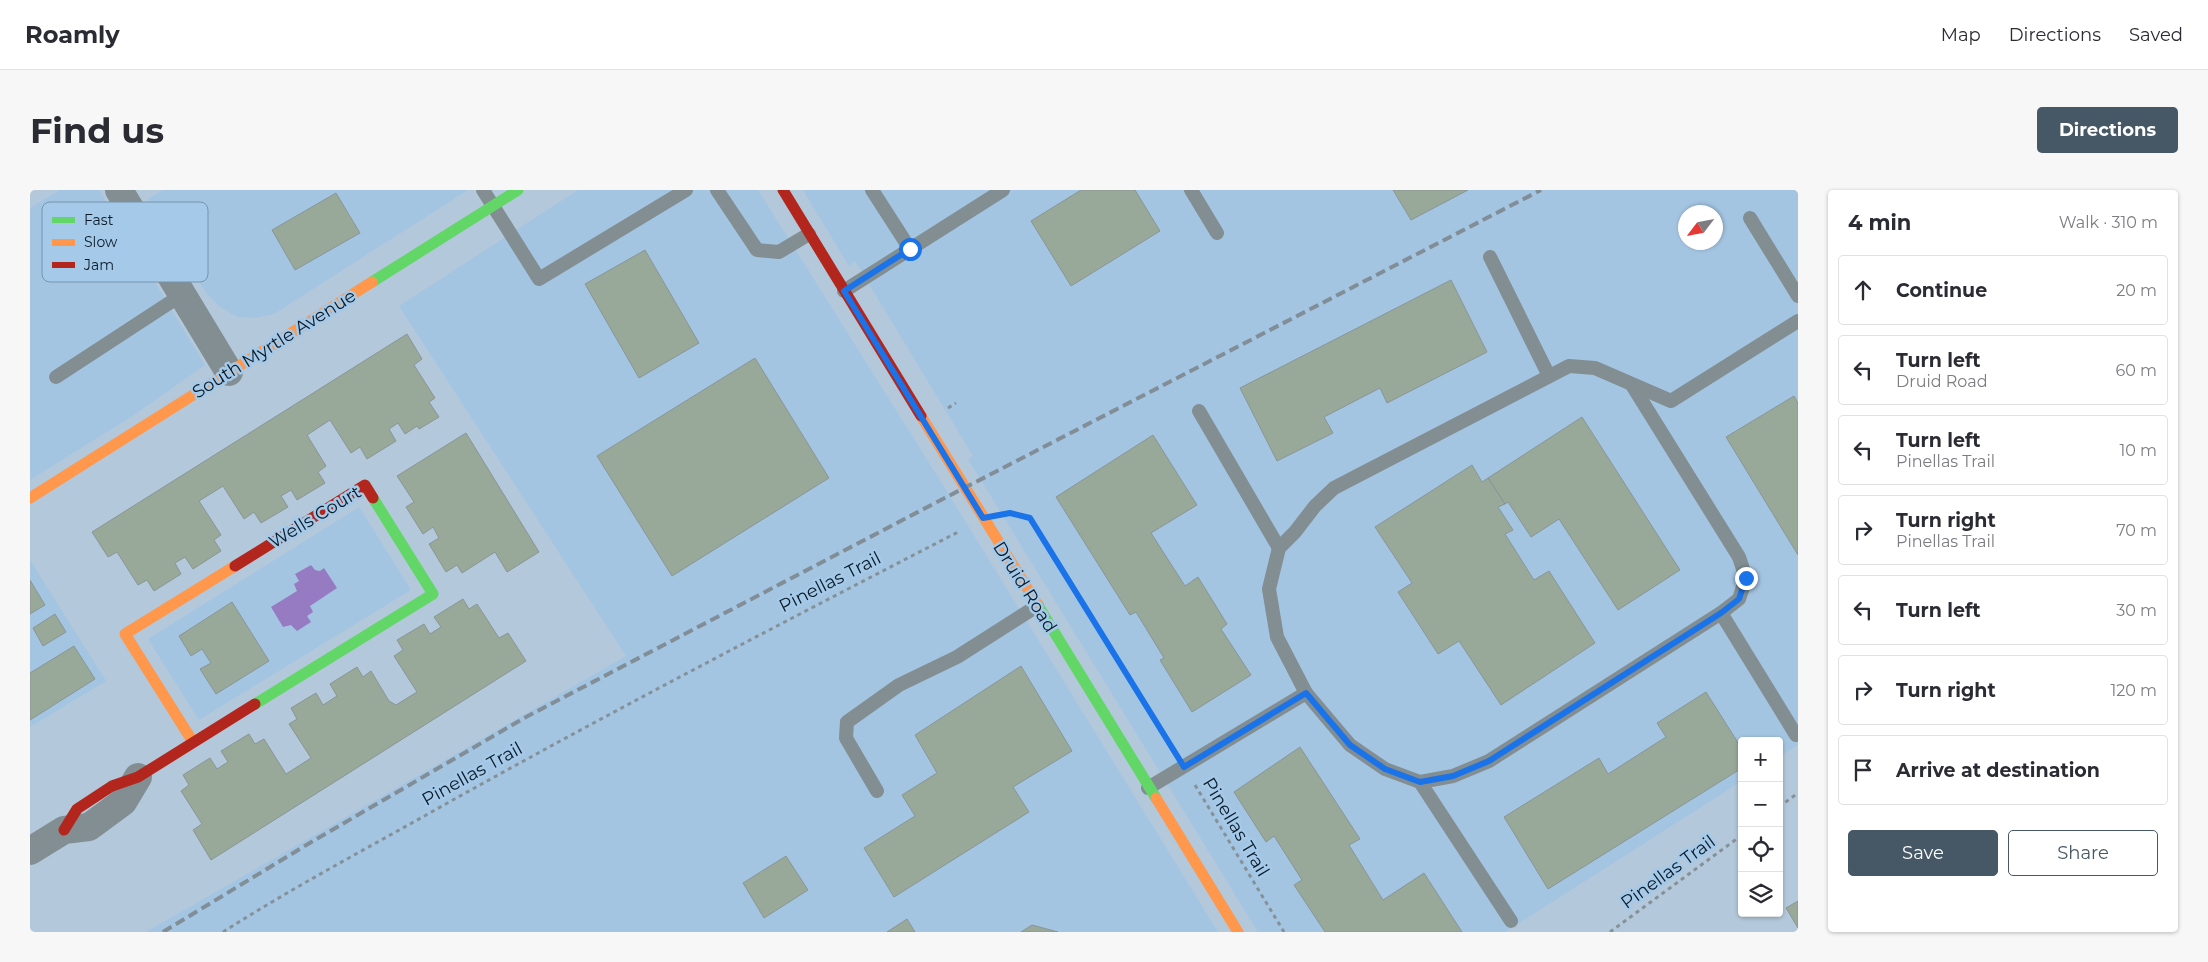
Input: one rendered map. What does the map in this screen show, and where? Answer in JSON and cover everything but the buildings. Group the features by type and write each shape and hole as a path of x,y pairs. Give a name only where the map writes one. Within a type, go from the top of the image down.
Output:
{"street":[{"path":"119,190 126,202"},
{"name":"South Myrtle Avenue","path":"30,498 518,190"},
{"name":"Druid Road","path":"782,190 1238,932"},
{"path":"176,282 229,372"},
{"name":"Wells Court","path":"30,851 64,830 89,827 123,802 138,777 433,594 366,485 125,634 193,742"}],"lane":[{"path":"483,190 539,279 686,190"},
{"path":"717,190 757,250 779,252 809,234"},
{"path":"872,190 910,249"},
{"path":"844,291 1003,190"},
{"path":"1191,190 1217,233"},
{"path":"1750,218 1798,296"},
{"path":"1490,257 1549,376"},
{"path":"56,377 183,294"},
{"path":"1632,385 1739,557 1746,578 1739,599 1721,613 1489,761 1453,776 1420,782 1385,769 1350,745 1306,693 1277,637 1269,589 1279,548 1295,532 1314,506 1334,488 1569,366 1595,368 1671,401 1798,321"},
{"path":"1199,411 1279,548"},
{"path":"878,791 846,738 847,722 899,685 957,657 1037,606"},
{"path":"1721,613 1796,735"},
{"path":"1148,788 1306,693"},
{"path":"1420,782 1511,921"}],"path":[{"name":"Pinellas Trail","path":"223,932 269,903 492,778 715,657 983,518 1010,513 1030,518 1284,932"},
{"path":"1783,804 1798,793"},
{"name":"Pinellas Trail","path":"1610,932 1738,838"}],"shaded area":[{"path":"60,190 99,190 106,202 42,202 42,282 155,282 205,365 134,415 30,480 30,208"},
{"path":"163,190 468,190 274,314 255,318 237,317 220,307 207,294 199,282 208,282 208,202 148,202 147,200"},
{"path":"578,190 758,190 938,477 1218,932 146,932 626,656 399,306"},
{"path":"803,190 1798,190 1798,745 1783,754 1783,737 1738,737 1738,784 1505,932 1258,932 968,459 973,456 855,261 849,266"},
{"path":"359,507 411,590 199,720 148,639"},
{"path":"30,560 106,681 30,727"},
{"path":"311,565 315,570 320,571 324,568 337,588 310,606 313,612 307,616 311,622 297,631 291,625 283,627 271,607 297,591 294,584 299,581 295,574"}],"railway":[{"path":"163,932 308,844 526,717 1541,190"}],"traffic: fast":[{"path":"372,282 518,190"},
{"path":"255,704 433,594 373,498"},
{"path":"1037,604 1156,798"}],"traffic: slow":[{"path":"30,498 372,282"},
{"path":"921,416 1037,604"},
{"path":"193,742 125,634 235,566"},
{"path":"1156,798 1238,932"}],"traffic: jam":[{"path":"783,190 921,416"},
{"path":"235,566 365,485 373,498"},
{"path":"64,830 77,809 112,786 138,777 255,704"}],"route":[{"path":"910,249 844,291 983,518 1010,513 1030,518 1184,767 1306,693 1350,745 1385,769 1420,782 1453,776 1489,761 1721,613 1739,599 1746,578"}]}
